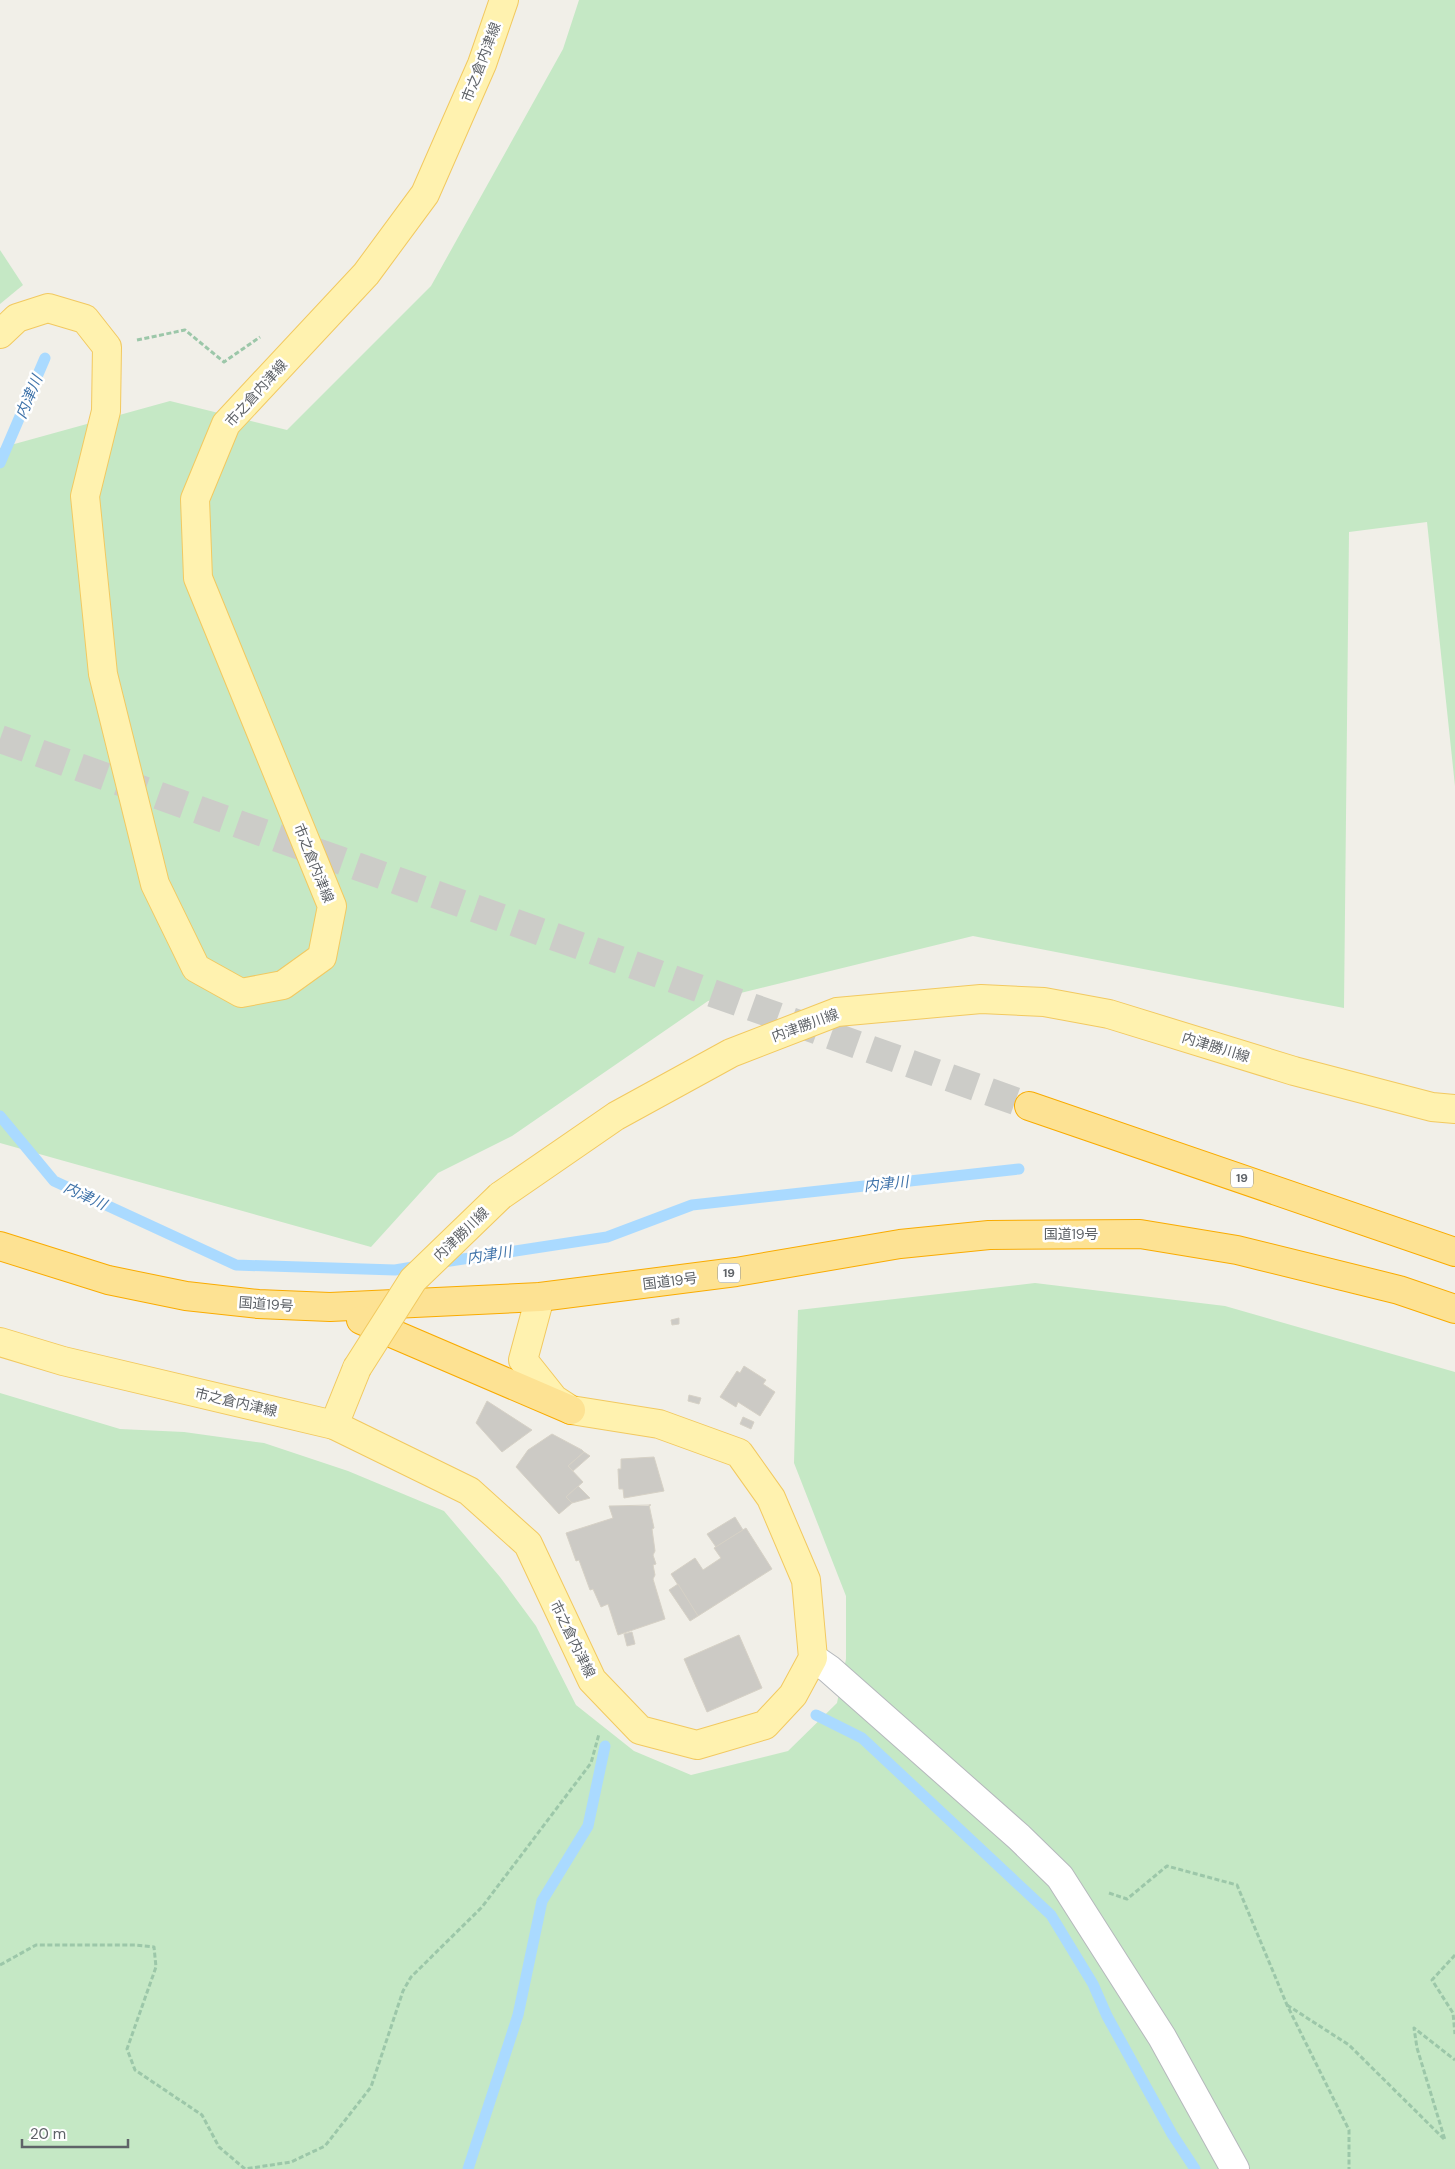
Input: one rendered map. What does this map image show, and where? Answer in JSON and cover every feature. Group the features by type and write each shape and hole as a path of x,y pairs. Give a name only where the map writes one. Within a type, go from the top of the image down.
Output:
{"highway":[{"name":"19","path":"1029,1106 1455,1252"},
{"name":"国道19号","path":"0,1246 108,1280 186,1296 258,1304 330,1307 540,1297 736,1272 900,1244 989,1234 1140,1234 1237,1250 1399,1290 1455,1309"},
{"path":"330,1307 571,1410"}],"main road":[{"name":"市之倉内津線","path":"107,347 106,411 85,496 103,674 155,884 196,968 241,993 283,985 322,957 332,906 198,578 195,499 226,424 366,274 425,194 482,64 504,0"},
{"path":"0,334 17,318 48,308 85,319 107,347"},
{"name":"内津勝川線","path":"334,1425 357,1368 413,1280 500,1196 616,1116 731,1053 837,1012 981,999 1044,1002 1109,1014 1294,1071 1432,1107 1455,1109"},
{"path":"540,1297 523,1360 554,1399 571,1410 659,1424 738,1453 772,1498 806,1580 812,1658"},
{"name":"市之倉内津線","path":"0,1342 63,1361 334,1425 469,1491 528,1544 592,1680 640,1730 697,1745 765,1725 793,1695 812,1658"}],"street":[{"path":"812,1658 829,1669 997,1817 1060,1877 1162,2037 1235,2169"}],"path":[{"path":"107,347 185,330 224,362 281,322 304,340"},
{"path":"0,1965 36,1945 135,1945 154,1947 156,1967 127,2049 135,2070 202,2115 220,2146 245,2169 291,2162 325,2146 371,2087 403,1991 411,1977 482,1907 591,1763 599,1734 622,1711"},
{"path":"1060,1877 1127,1899 1167,1866 1237,1885 1287,2005 1349,2130 1349,2169"},
{"path":"1455,1955 1432,1980 1453,2013 1455,2034"},
{"path":"1287,2005 1349,2046 1445,2140 1417,2048 1414,2028 1455,2060"}],"green space":[{"path":"579,0 1455,0 1455,786 1427,522 1349,532 1344,1008 973,936 708,1001 512,1136 438,1173 371,1247 0,1143 0,448 170,401 287,430 431,286 563,49"},
{"path":"0,250 23,285 0,304"},
{"path":"1035,1283 1225,1306 1455,1372 1455,2169 0,2169 0,1393 120,1429 184,1432 264,1443 348,1471 444,1511 500,1577 536,1626 576,1705 634,1751 691,1775 788,1751 837,1703 846,1659 846,1596 794,1463 798,1310"}],"building":[{"path":"679,1318 679,1324 672,1325 671,1320"},
{"path":"744,1366 766,1380 763,1384 775,1392 760,1416 738,1402 736,1407 720,1397 737,1371 740,1373"},
{"path":"689,1395 701,1398 699,1404 688,1401"},
{"path":"487,1401 532,1430 502,1452 476,1423"},
{"path":"743,1417 754,1422 751,1429 740,1424"},
{"path":"552,1434 584,1452 568,1466 583,1482 566,1497 572,1503 559,1514 516,1467 528,1450"},
{"path":"584,1452 590,1456 573,1471 568,1466"},
{"path":"654,1457 664,1491 624,1498 623,1489 619,1489 618,1469 621,1469 621,1459"},
{"path":"578,1486 590,1498 572,1503 566,1497"},
{"path":"649,1505 654,1528 652,1529 655,1551 653,1555 656,1564 653,1565 655,1575 653,1579 665,1619 618,1635 608,1604 601,1607 593,1589 590,1590 579,1560 576,1561 566,1533 613,1518 609,1506"},
{"path":"735,1517 743,1530 716,1547 707,1534"},
{"path":"746,1528 772,1569 698,1616 671,1574 695,1558 703,1570 721,1558 714,1548"},
{"path":"678,1584 698,1616 690,1621 669,1590"},
{"path":"632,1632 635,1644 627,1646 624,1634"},
{"path":"739,1635 762,1688 707,1712 684,1659"}],"waterway":[{"name":"内津川","path":"0,463 45,358"},
{"name":"内津川","path":"0,1116 54,1181 236,1265 395,1270 419,1266"},
{"name":"内津川","path":"437,1263 607,1237 692,1205 1019,1169"},
{"path":"816,1715 862,1738 1051,1915 1093,1984 1107,2016 1172,2134 1195,2169"},
{"path":"468,2169 518,2015 542,1901 588,1826 605,1746"}],"tunnel":[{"path":"0,739 1029,1106"}]}
